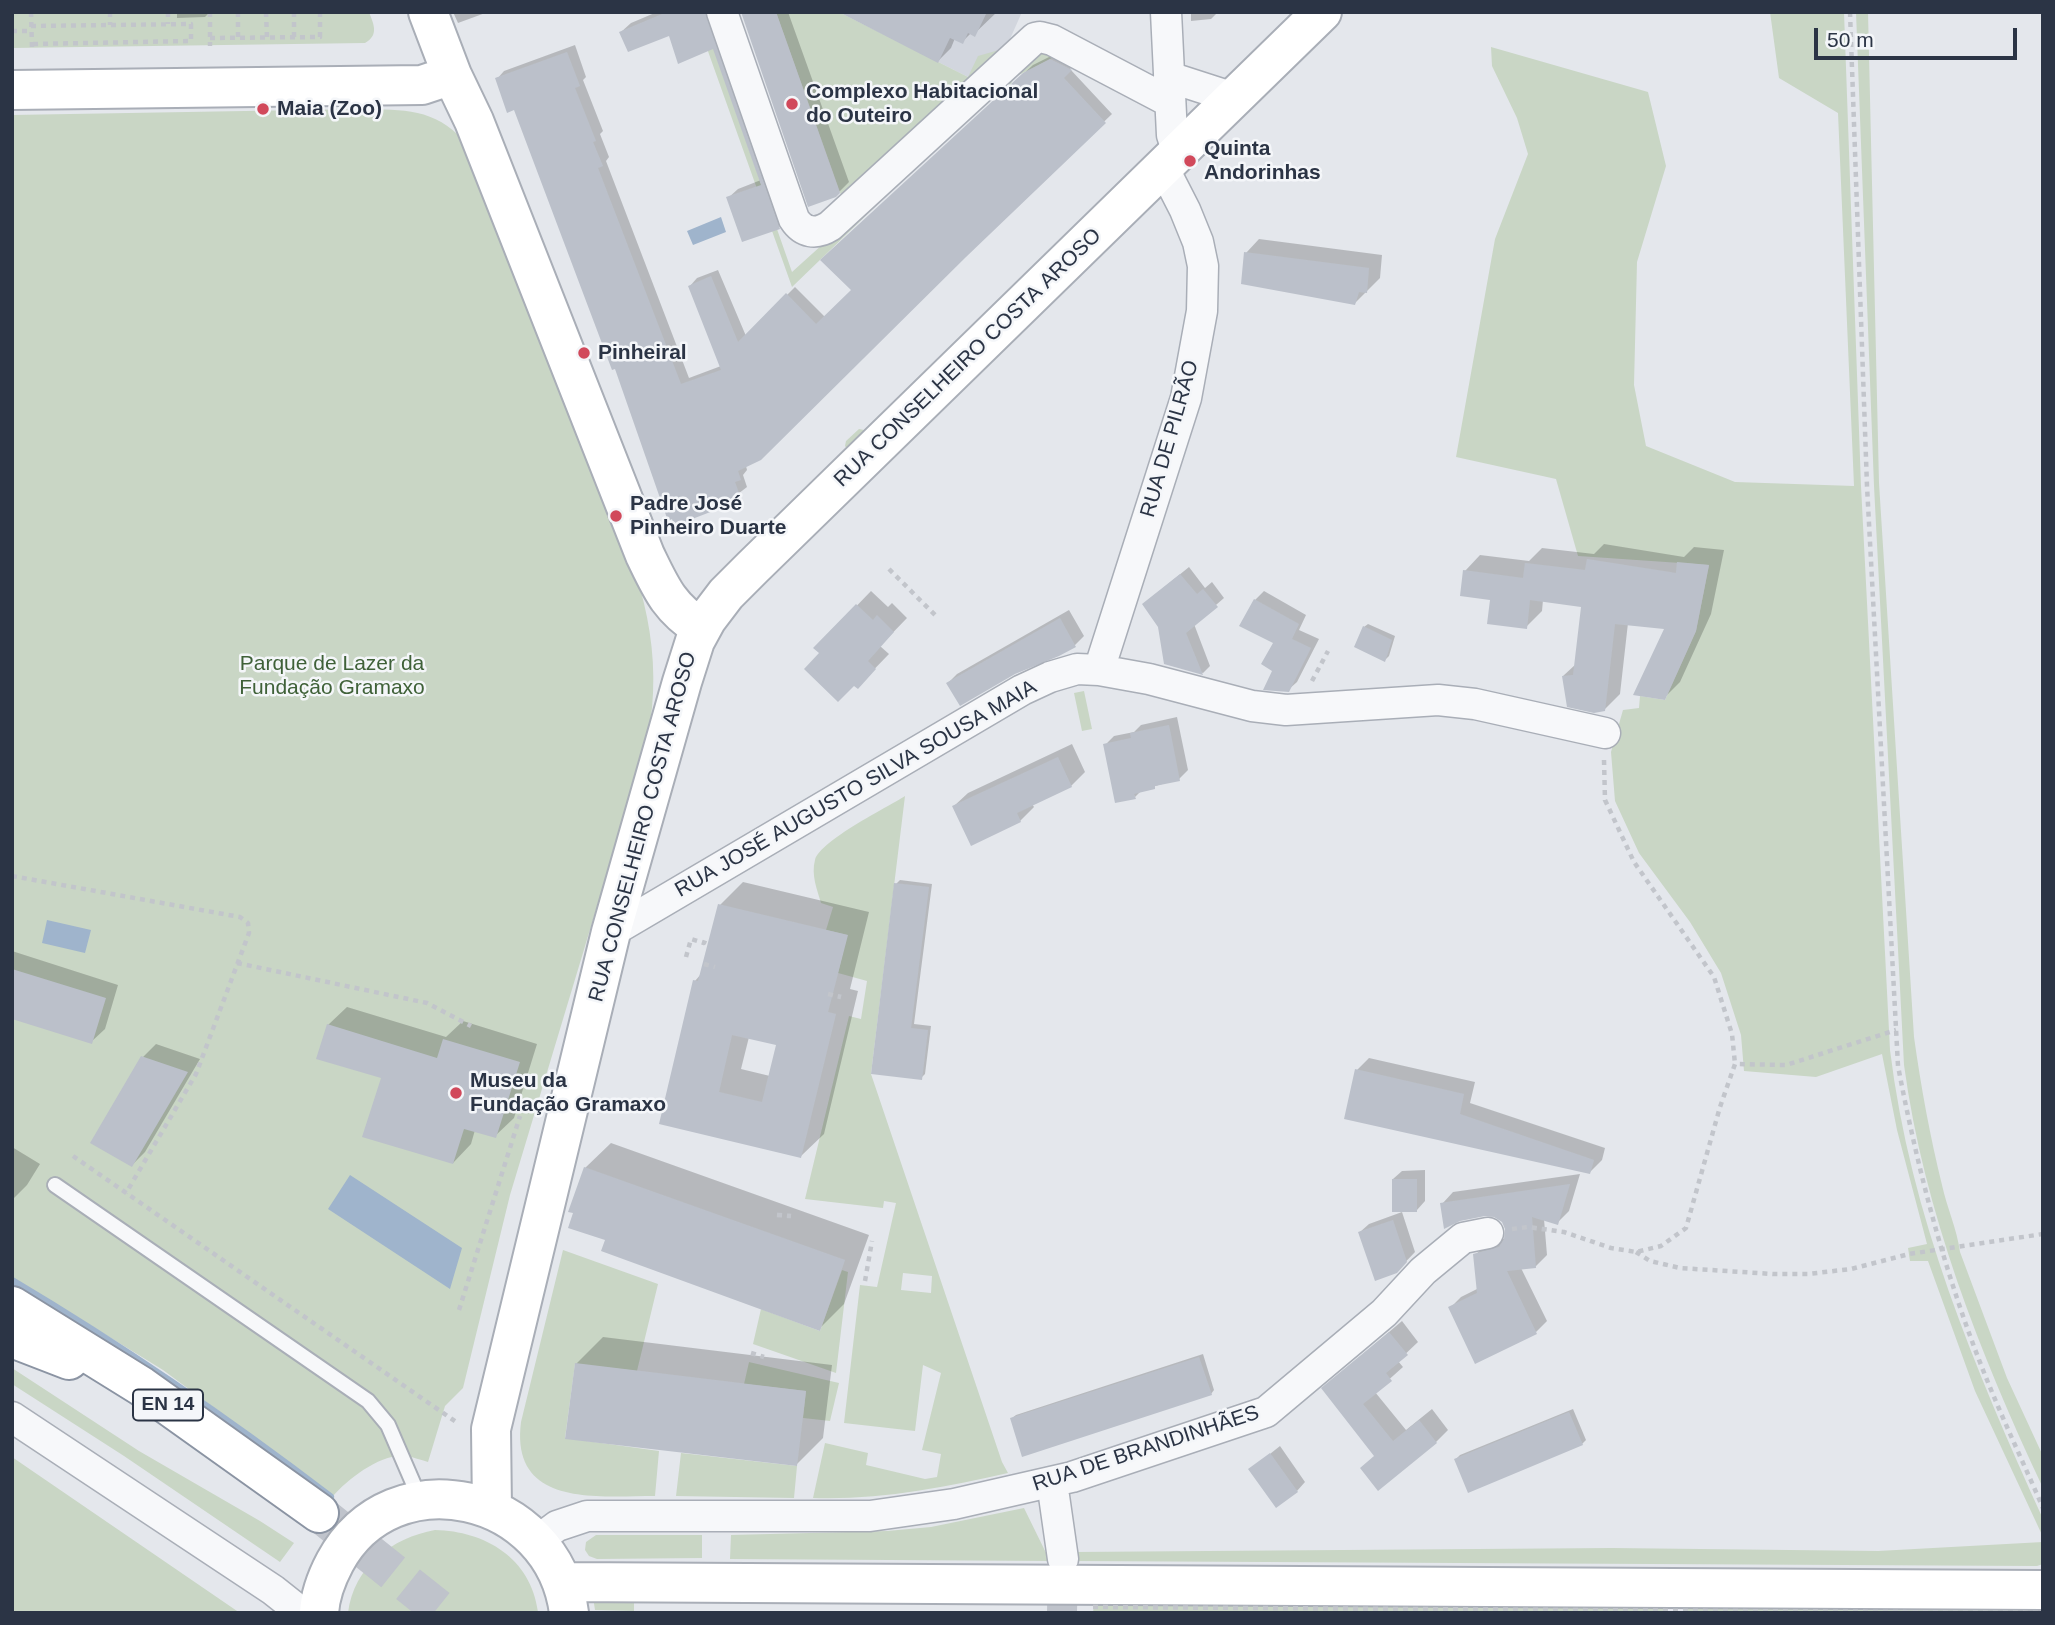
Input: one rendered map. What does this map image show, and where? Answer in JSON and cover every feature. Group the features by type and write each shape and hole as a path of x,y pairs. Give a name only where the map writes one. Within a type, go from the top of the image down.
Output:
{"main road":[{"path":"428,12 452,75 474,121 645,555 666,599 685,618 701,628"},
{"name":"RUA CONSELHEIRO COSTA AROSO","path":"437,1501 475,1426 681,682 701,628 726,594 753,567 1322,12"},
{"path":"12,90 422,85 452,75"},
{"name":"EN 14","path":"12,1306 141,1386 314,1519 12,1325"},
{"path":"12,1338 70,1361"},
{"name":"RUA CONSELHEIRO COSTA AROSO","path":"475,1426 492,1509"},
{"path":"319,1613 330,1572 354,1537 390,1511 437,1501 492,1509 516,1522 537,1541 553,1562 565,1597 2043,1590"}],"street":[{"path":"722,12 794,219 801,228 809,232 820,232 830,226 1035,38 1052,40 1170,89 1234,98"},
{"name":"RUA DE PILRÃO","path":"1099,670 1186,398 1202,311 1203,266 1198,242 1170,160 1172,135 1166,12"},
{"name":"RUA JOSÉ AUGUSTO SILVA SOUSA MAIA","path":"611,932 1022,690 1050,677 1077,669 1149,679 1252,706 1286,710 1438,700 1475,704 1605,733"},
{"name":"RUA DE BRANDINHÃES","path":"537,1541 557,1526 587,1516 870,1516 954,1504 1072,1478 1266,1412 1384,1313 1423,1271 1443,1254 1463,1238 1488,1233"},
{"path":"12,1417 273,1590 302,1613"},
{"path":"1052,1482 1063,1559"}],"lane":[{"path":"55,1185 368,1401 388,1425 437,1501"}],"path":[{"path":"12,31 32,28 191,24 191,41 32,46 32,28 31,12"},
{"path":"110,12 110,25"},
{"path":"167,12 168,24"},
{"path":"210,12 210,46"},
{"path":"238,12 238,38"},
{"path":"266,12 267,38"},
{"path":"294,12 294,38"},
{"path":"210,38 320,37 320,12"},
{"path":"1850,12 1867,486 1898,1066 1915,1153 1942,1250 1985,1374 2043,1508"},
{"path":"889,569 936,616"},
{"path":"1488,1233 1528,1227 1564,1232 1611,1248 1636,1252 1661,1246 1686,1228 1735,1064 1732,1034 1714,977 1634,862 1605,800 1605,733"},
{"path":"12,876 240,917 248,923 249,933 196,1074 126,1193"},
{"path":"686,957 691,939 704,943 706,938"},
{"path":"237,963 427,1003 471,1026"},
{"path":"704,964 715,967"},
{"path":"828,994 841,997"},
{"path":"1735,1064 1786,1065 1896,1030"},
{"path":"459,1310 520,1116"},
{"path":"73,1156 475,1426"},
{"path":"777,1215 791,1216"},
{"path":"1636,1252 1650,1261 1680,1268 1773,1274 1851,1269 1909,1254 2043,1234"},
{"path":"865,1281 872,1241"},
{"path":"751,1353 764,1357"},
{"path":"1093,1607 2043,1613"}],"shaded area":[{"path":"839,12 1022,12 1006,48 968,77"}],"green space":[{"path":"12,12 369,12 374,33 365,43 12,48"},
{"path":"694,12 701,12 792,272 1032,55 1043,51 1054,57 1015,77 1003,97 996,90 792,287"},
{"path":"776,12 839,12 968,77 978,56 1006,48 841,195"},
{"path":"1770,12 1844,12 1861,486 1890,1050 1913,1172 1929,1231 1970,1348 2043,1519 2043,1537 1975,1391 1928,1261 1910,1261 1908,1248 1927,1244 1897,1130 1882,1054 1816,1077 1744,1071 1741,1035 1721,973 1690,922 1639,853 1615,801 1611,752 1623,710 1639,708 1640,696 1665,700 1696,631 1709,565 1578,556 1556,479 1456,457 1495,239 1528,154 1517,118 1492,66 1491,47 1648,92 1666,166 1637,262 1634,385 1646,446 1735,482 1854,486 1838,113 1779,78"},
{"path":"1856,12 1868,12 1879,483 1914,1037 1934,1148 1960,1252 2007,1378 2043,1456 2043,1488 1998,1386 1957,1281 1925,1174 1904,1065 1874,486"},
{"name":"Parque de Lazer da Fundação Gramaxo","path":"362,109 418,113 442,122 464,141 640,588 652,647 653,693 650,723 639,767 510,1195 463,1388 445,1406 428,1462 406,1456 386,1459 356,1475 333,1496 163,1370 12,1277 12,115"},
{"path":"1055,244 1057,246 848,450 846,441 859,429 864,430"},
{"path":"1084,691 1092,729 1082,731 1074,693"},
{"path":"905,796 871,1074 1002,1462 1008,1473 911,1492 813,1498 825,1443 868,1453 866,1465 925,1479 937,1477 941,1454 922,1450 941,1373 923,1365 915,1431 844,1423 860,1285 877,1287 896,1203 884,1201 883,1208 805,1199 849,1016 861,1019 867,981 838,973 847,935 826,930 833,907 821,903 814,877 815,860 829,843 841,834","holes":["903,1273 932,1276 931,1293 901,1290"]},
{"path":"563,1250 658,1284 637,1371 575,1364 565,1438 659,1451 655,1496 609,1497 563,1491 544,1483 529,1470 521,1450 521,1422"},
{"path":"842,1270 848,1272 836,1373 753,1344 761,1309 820,1331"},
{"path":"749,1362 839,1383 830,1421 803,1418 806,1391 744,1384"},
{"path":"12,1368 139,1451 294,1543 280,1562 12,1384"},
{"path":"681,1453 797,1466 794,1498 676,1496"},
{"path":"12,1457 240,1613 12,1613"},
{"path":"1024,1508 1050,1561 730,1559 731,1535 887,1531 931,1527"},
{"path":"435,1530 471,1536 503,1551 526,1577 534,1593 538,1612 348,1613 358,1581 378,1557 404,1540"},
{"path":"596,1535 702,1535 702,1558 597,1559 589,1556 585,1550 586,1542"},
{"path":"2043,1542 2043,1564 2037,1566 1073,1561 1074,1552 1612,1548 1878,1551"},
{"path":"593,1597 634,1597 634,1611 595,1610"},
{"path":"1094,1604 1668,1606 1668,1613 1093,1613"},
{"path":"1684,1606 2043,1607 2043,1613 1684,1613"}],"water":[{"path":"721,217 726,232 693,245 687,231"},
{"path":"47,920 91,930 85,953 42,943"},
{"path":"350,1175 462,1248 450,1289 328,1209"}],"building":[{"path":"667,12 705,12 780,229 742,242 726,197 761,185 713,49 678,64 669,36 628,52 619,32"},
{"name":"Complexo Habitacional do Outeiro","path":"741,12 776,12 840,193 836,197 808,207"},
{"path":"839,12 987,12 975,37 968,33 963,44 950,38 938,63"},
{"path":"567,52 580,86 575,88 603,166 598,168 681,384 721,370 688,286 711,276 738,342 786,293 816,324 851,290 820,260 1023,73 1050,59 1072,70 1064,78 1106,123 761,460 738,471 741,480 735,482 740,496 725,502 726,506 674,526 672,519 668,521 615,369 612,370 514,110 507,113 495,78"},
{"path":"1244,252 1369,268 1367,293 1359,292 1355,305 1241,284"},
{"path":"1587,559 1676,573 1677,562 1709,565 1696,631 1665,700 1633,695 1664,629 1615,624 1605,711 1594,713 1567,707 1562,676 1573,675 1581,607 1530,600 1527,629 1487,624 1490,600 1460,596 1463,570 1523,578 1525,563 1585,570"},
{"path":"1180,574 1197,594 1203,589 1218,607 1186,633 1203,675 1164,664 1158,627 1142,604"},
{"path":"1254,599 1299,624 1292,639 1311,648 1289,692 1263,690 1272,671 1261,664 1273,643 1239,626"},
{"path":"856,604 873,620 877,615 894,632 868,661 876,669 858,689 854,686 838,702 804,669 819,653 813,648"},
{"path":"1060,618 1076,647 1015,674 960,706 946,683"},
{"path":"1363,626 1392,640 1385,662 1354,647"},
{"path":"1169,725 1180,781 1155,786 1155,789 1134,794 1136,799 1115,803 1103,744 1131,738 1130,733"},
{"path":"1058,757 1072,787 1017,813 1021,822 971,846 952,806"},
{"path":"894,883 929,887 911,1028 928,1030 922,1080 871,1074"},
{"path":"718,904 848,935 828,1012 836,1014 801,1158 659,1124 693,980 698,981","holes":["732,1035 776,1045 762,1102 719,1092"]},
{"path":"12,969 106,998 92,1044 12,1019"},
{"name":"Museu da Fundação Gramaxo","path":"327,1024 437,1058 443,1039 520,1062 496,1138 464,1129 453,1164 362,1137 381,1078 316,1059"},
{"path":"141,1056 188,1072 132,1167 90,1143"},
{"path":"1355,1069 1464,1094 1460,1114 1594,1160 1590,1174 1344,1119"},
{"path":"584,1167 845,1260 820,1331 601,1251 605,1240 568,1228 573,1213 568,1212"},
{"path":"1392,1179 1417,1179 1417,1212 1392,1212"},
{"path":"1570,1184 1558,1225 1532,1217 1536,1268 1507,1271 1537,1334 1475,1364 1448,1307 1477,1293 1473,1254 1499,1247 1504,1239 1505,1229 1502,1222 1485,1216 1460,1221 1444,1229 1440,1203"},
{"path":"1393,1220 1407,1262 1397,1273 1375,1281 1358,1232"},
{"path":"1389,1332 1408,1355 1386,1373 1392,1381 1363,1404 1393,1441 1419,1420 1437,1443 1378,1491 1360,1468 1374,1456 1321,1388"},
{"path":"1199,1357 1212,1395 1022,1457 1010,1418"},
{"path":"575,1363 806,1391 797,1466 565,1439"},
{"path":"1569,1412 1583,1445 1468,1493 1454,1459"},
{"path":"1270,1453 1298,1492 1276,1508 1248,1469"}],"waterway":[{"path":"12,1281 174,1384 330,1497"}],"tunnel":[{"path":"319,1513 444,1613"},
{"path":"1062,1613 1063,1564"}],"place":[{"name":"Complexo Habitacional do Outeiro","path":"792,104"},
{"name":"Maia (Zoo)","path":"263,109"},
{"name":"Quinta Andorinhas","path":"1190,161"},
{"name":"Pinheiral","path":"584,353"},
{"name":"Padre José Pinheiro Duarte","path":"616,516"},
{"name":"Museu da Fundação Gramaxo","path":"456,1093"}]}
